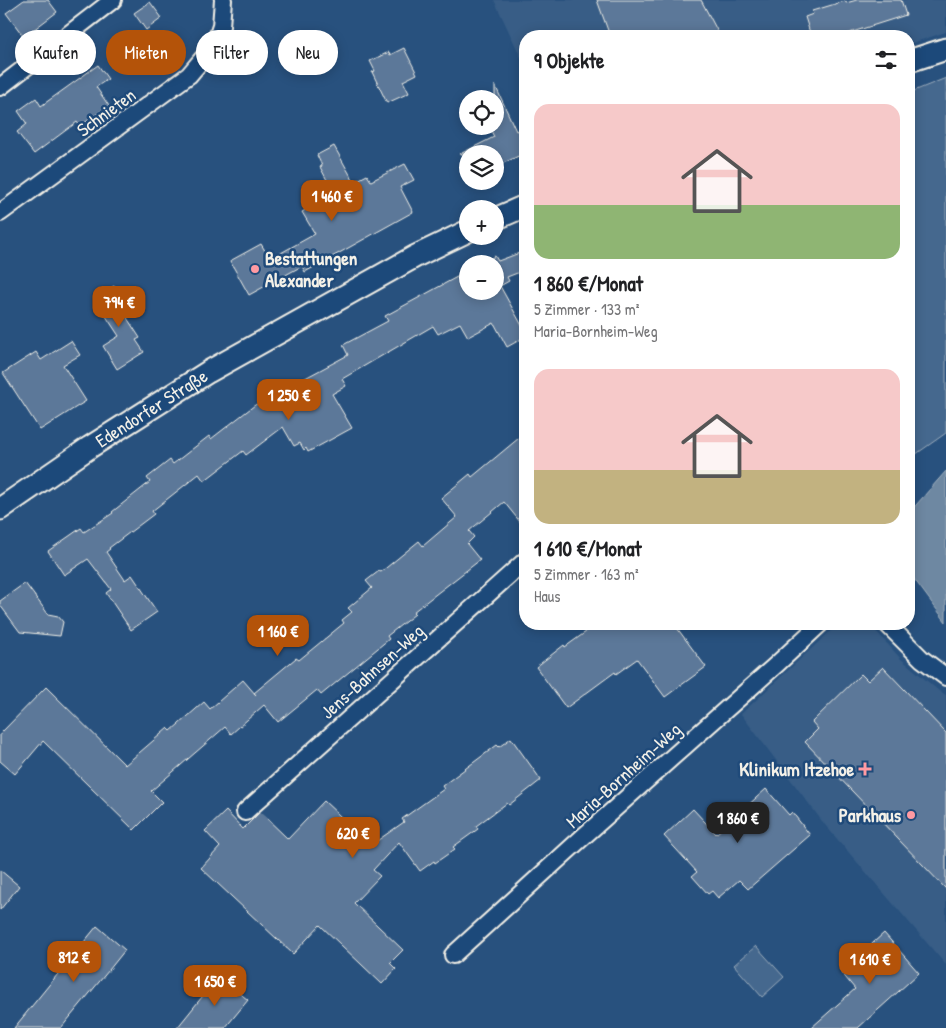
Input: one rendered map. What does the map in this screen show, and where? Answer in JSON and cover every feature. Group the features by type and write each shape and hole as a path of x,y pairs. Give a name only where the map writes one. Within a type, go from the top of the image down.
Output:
{"street":[{"path":"0,87 113,0"},
{"name":"Schnieten","path":"0,213 189,75 215,44 221,26 222,0"},
{"path":"915,59 946,49"},
{"path":"504,215 519,209"},
{"name":"Edendorfer Straße","path":"0,509 90,447 208,372 422,252 459,235"},
{"name":"Jens-Bahnsen-Weg","path":"245,812 519,566"},
{"name":"Maria-Bornheim-Weg","path":"453,956 814,630"},
{"path":"893,630 922,659 946,677"}],"shaded area":[{"path":"494,0 946,0 946,32 915,42 915,30 519,30 519,53"},
{"path":"946,78 946,433 915,455 915,91"},
{"path":"946,471 946,622 915,580 915,506"},
{"name":"Klinikum Itzehoe","path":"832,630 875,630 901,659 946,695 946,965 825,825 741,714"},
{"path":"756,946 784,977 762,997 734,965"}],"building":[{"path":"24,0 48,0 57,12 33,30 19,30 6,13"},
{"path":"597,0 701,0 717,30 608,30"},
{"path":"857,0 901,0 906,15 859,30 809,30 805,17 813,14 812,11 845,1 846,3"},
{"path":"150,2 162,18 146,30 134,13"},
{"path":"404,48 417,74 403,81 409,93 387,103 372,72 375,71 370,61 389,52 390,55"},
{"path":"98,65 108,79 96,87 109,106 80,126 77,122 34,154 17,132 27,124 18,111 36,98 41,106 84,75 96,75 96,66"},
{"path":"504,105 516,131 519,130 519,156 504,163 504,145 478,145 494,137 493,135 504,135"},
{"path":"334,146 354,182 367,175 371,181 405,164 414,180 400,187 413,212 305,272 302,266 249,295 230,261 261,244 270,259 315,234 302,212 334,193 320,167 322,166 317,155"},
{"path":"519,253 519,272 507,277 509,281 504,284 504,259"},
{"path":"459,276 459,300 504,300 504,293 519,320 519,340 507,347 494,323 468,337 460,323 438,334 433,326 342,379 346,386 332,394 352,428 308,452 306,448 304,450 300,443 294,446 283,427 246,455 243,451 204,481 199,474 152,511 154,514 106,552 125,580 132,575 157,612 131,630 106,593 111,589 88,559 64,575 48,551 81,528 84,532 113,513 150,482 147,478 170,460 173,464 209,436 211,439 255,405 348,355 343,345 388,321 385,316"},
{"path":"114,286 132,314 127,318 140,338 136,340 144,352 117,369 103,346 119,336 94,298"},
{"path":"71,341 80,355 63,365 86,401 40,430 3,373 36,352 41,360"},
{"path":"519,438 519,521 504,502 469,531 474,537 467,544 480,560 413,612 415,614 387,636 389,639 321,695 317,690 278,722 264,705 231,734 225,727 151,791 162,802 134,830 43,741 15,774 0,761 0,734 46,687 125,765 168,728 171,731 204,702 210,709 243,680 254,693 296,658 299,660 344,623 342,620 352,612 348,608 372,588 366,581 379,571 381,572 419,541 423,546 457,517 441,498 470,474 472,477"},
{"path":"25,583 48,614 58,616 63,622 60,636 20,632 0,605 0,601"},
{"path":"589,630 678,630 706,667 665,697 637,659 616,674 615,672 566,708 536,667 564,645 565,647"},
{"name":"Parkhaus","path":"883,667 946,733 946,889 805,742 818,729 812,722 861,674 868,681"},
{"path":"511,738 541,780 509,805 507,803 476,826 478,829 453,847 455,849 420,871 399,842 373,870 380,876 354,903 403,950 390,963 396,969 382,984 320,925 293,954 201,868 220,847 205,831 226,811 243,829 260,812 288,839 324,801 371,845 404,822 402,819 444,789 442,786 497,745 499,747"},
{"path":"766,789 789,815 792,812 810,835 748,889 739,880 718,898 712,891 708,894 692,876 697,872 664,836 693,809 716,834"},
{"path":"0,870 19,886 0,910"},
{"path":"97,926 125,950 109,970 61,1028 14,1028"},
{"path":"884,933 919,973 858,1028 811,1028 855,989 841,972"},
{"path":"219,976 248,1000 225,1028 177,1028"}],"place":[{"name":"Bestattungen Alexander","path":"255,269"},
{"name":"Klinikum Itzehoe","path":"865,769"},
{"name":"Parkhaus","path":"911,815"}]}
